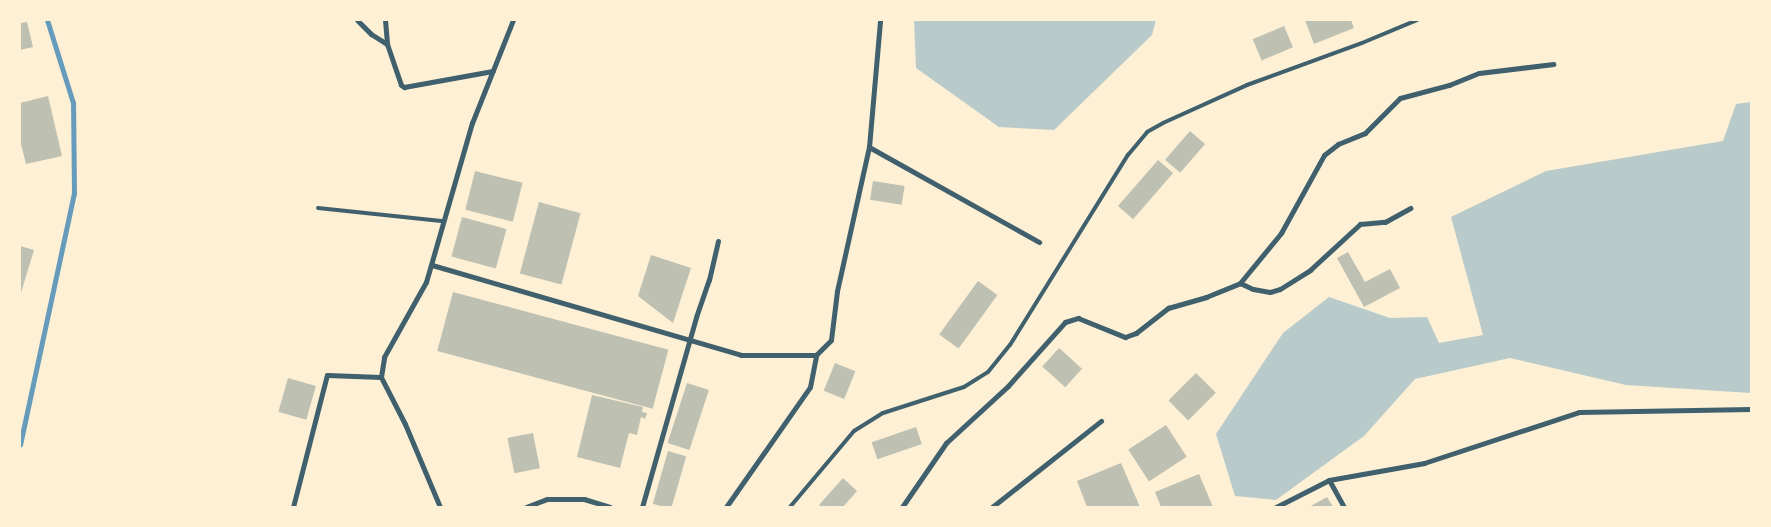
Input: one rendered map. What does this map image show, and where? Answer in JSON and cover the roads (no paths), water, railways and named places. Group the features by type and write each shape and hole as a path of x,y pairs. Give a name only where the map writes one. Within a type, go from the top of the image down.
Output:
{"street":[{"path":"358,20 372,34 387,44"},
{"path":"385,20 387,44 401,85 404,87 493,71"},
{"path":"440,507 405,424 381,377 384,357 426,282 442,221 472,123 513,20"},
{"path":"726,507 810,387 816,355 831,340 837,291 869,148 880,20"},
{"path":"902,507 946,443 1008,386 1065,322 1078,318 1124,337 1136,333 1168,308 1206,297 1240,283 1281,233 1324,155 1338,144 1365,134 1400,98 1449,85 1479,73 1553,64"},
{"path":"869,148 1039,242"},
{"path":"1240,283 1253,289 1270,292 1280,289 1310,270 1360,224 1385,222 1410,208"},
{"path":"642,507 709,280 718,241"},
{"path":"432,265 740,354 816,355"},
{"path":"293,507 327,375 381,377"},
{"path":"1276,507 1328,480 1424,464 1579,412 1751,410"},
{"path":"992,507 1101,421"},
{"path":"1328,480 1344,507"},
{"path":"526,507 547,499 584,499 610,507"}],"lane":[{"path":"790,507 854,431 883,413 964,387 988,372 1010,345 1128,155 1147,132 1246,85 1362,44 1417,20"},
{"path":"318,208 442,221"}],"waterway":[{"path":"20,445 74,194 73,103 47,20"}]}
